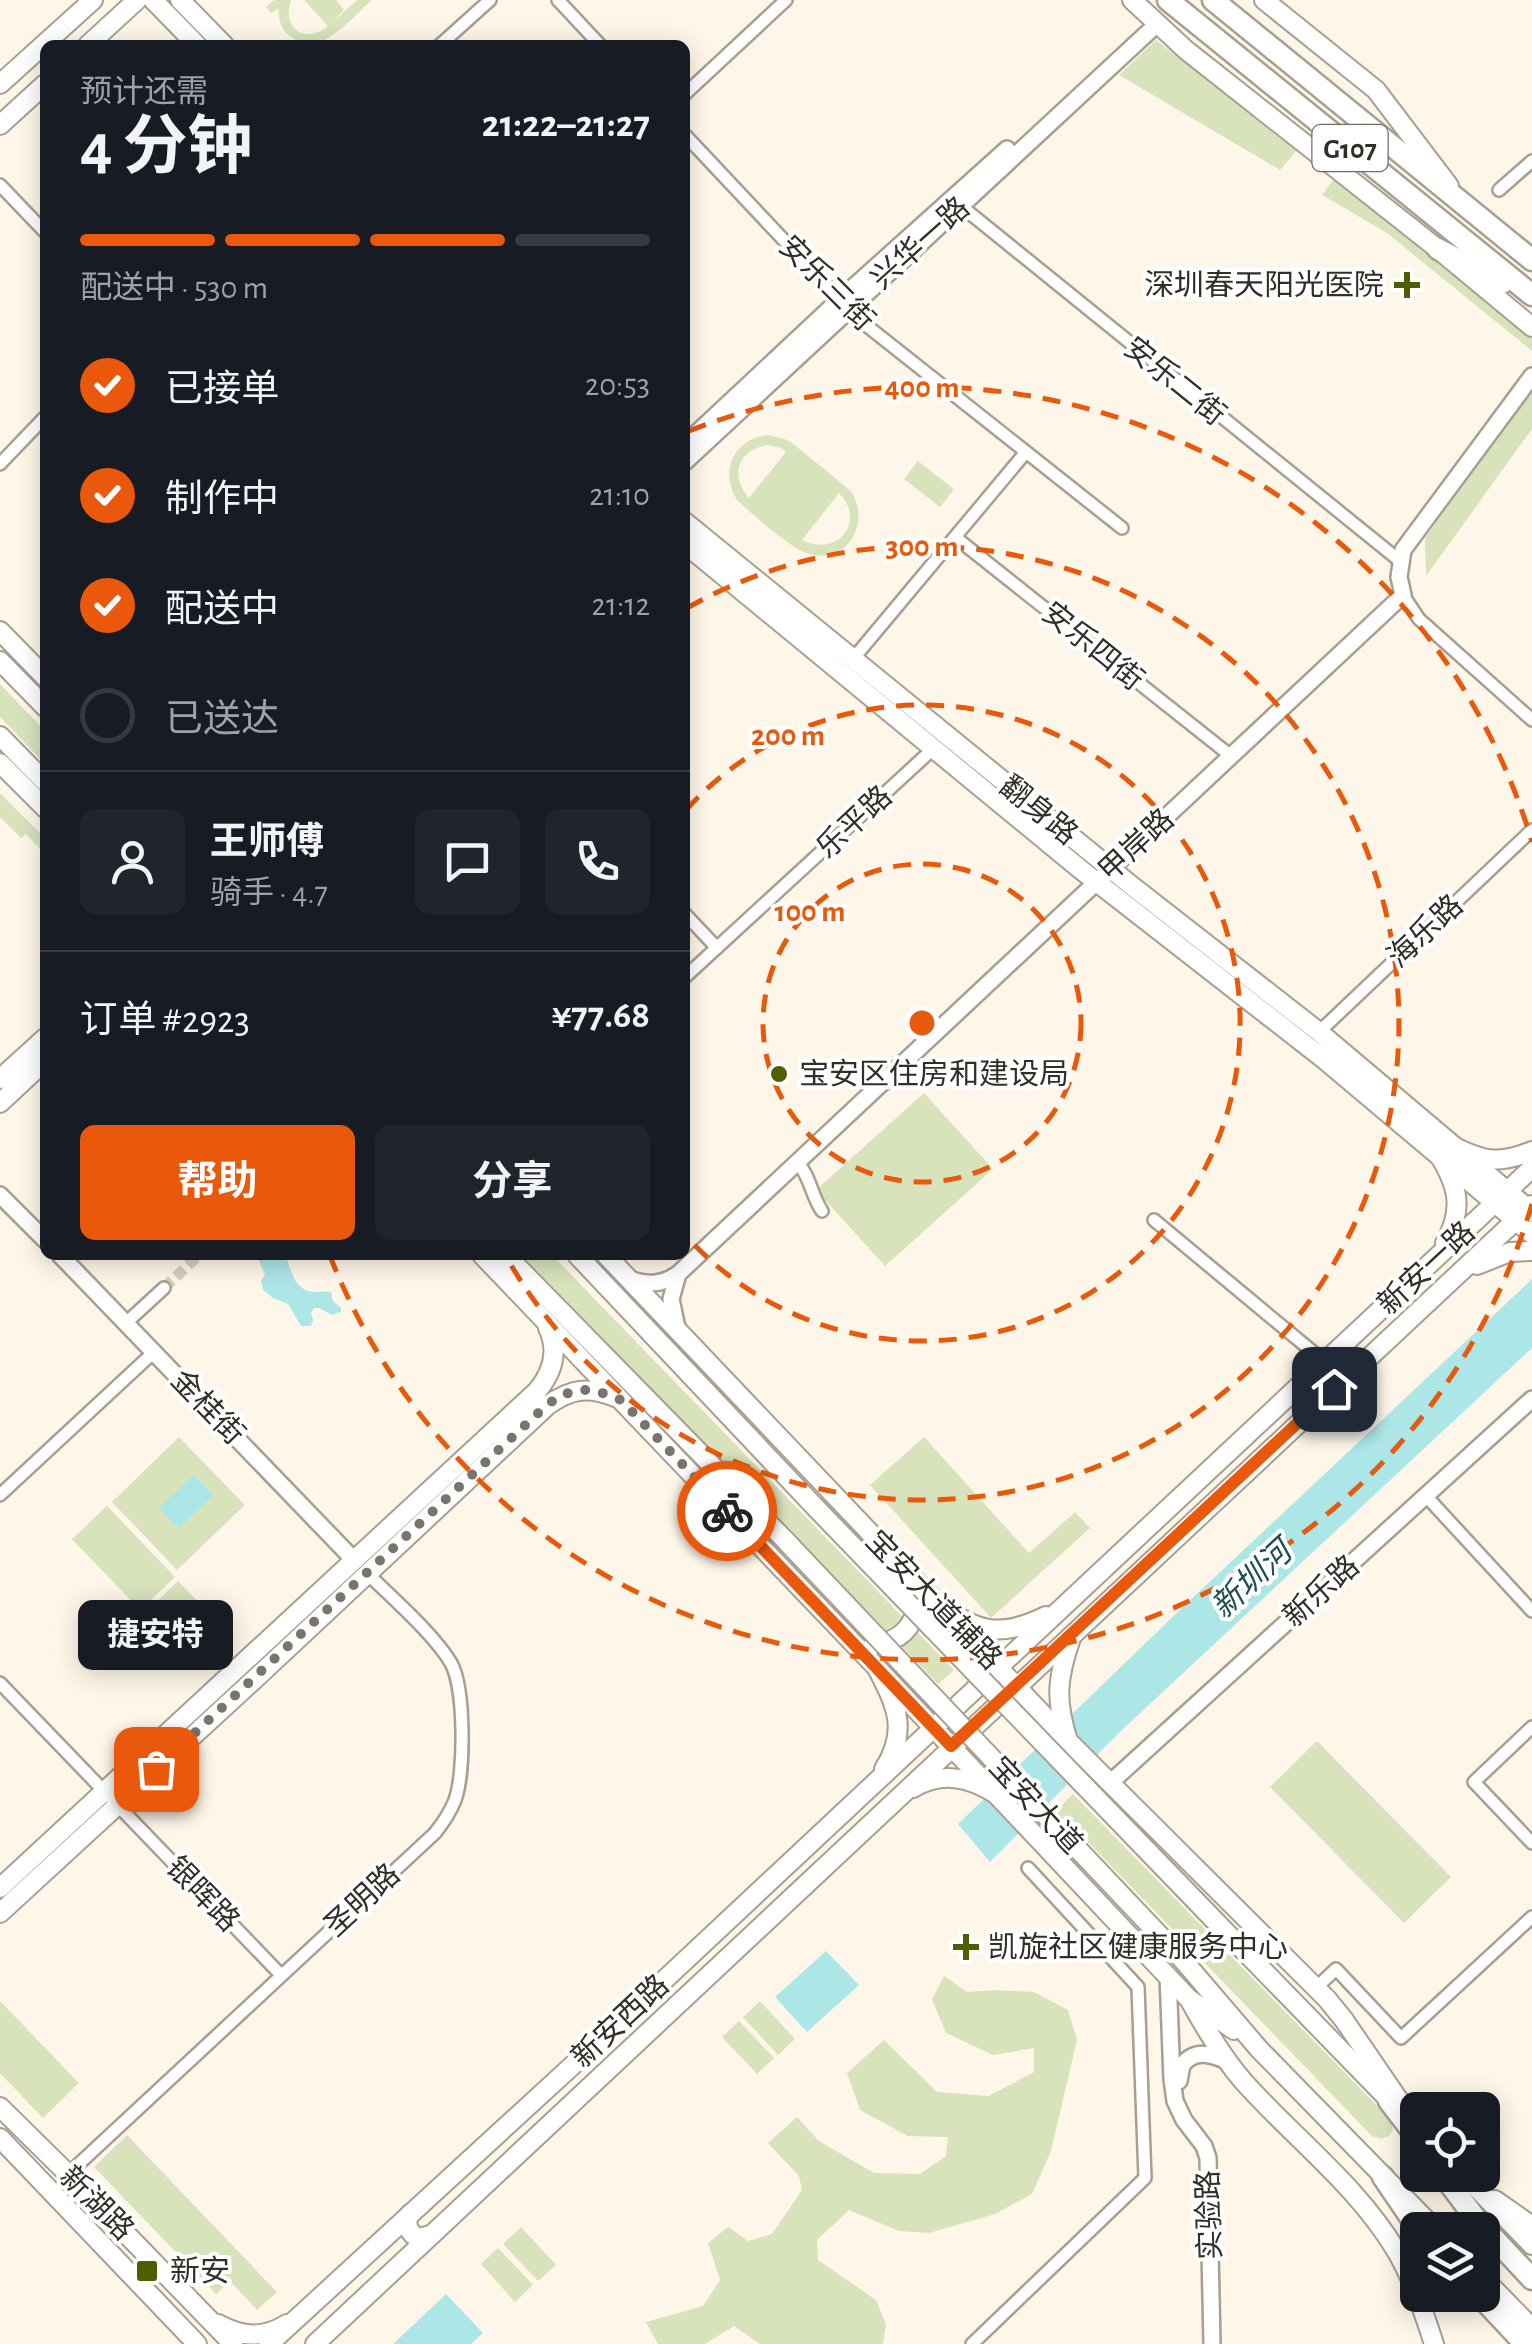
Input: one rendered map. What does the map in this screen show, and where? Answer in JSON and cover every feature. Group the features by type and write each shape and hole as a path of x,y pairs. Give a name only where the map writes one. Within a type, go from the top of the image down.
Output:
{"highway":[{"name":"G107","path":"1168,0 1532,297"},
{"name":"G107","path":"1213,0 1532,260"},
{"path":"1438,249 1532,297"},
{"path":"1389,2101 1400,2116"},
{"path":"1384,2177 1407,2212"},
{"path":"1456,2192 1526,2273"},
{"path":"1495,2312 1524,2344"}],"main road":[{"path":"49,40 93,0"},
{"path":"93,40 137,0"},
{"path":"153,0 192,40"},
{"path":"180,0 219,40"},
{"path":"1132,0 1299,141 1532,326"},
{"path":"1264,0 1376,90 1461,202"},
{"path":"0,84 40,48"},
{"path":"0,126 40,89"},
{"name":"翻身路","path":"690,532 1318,1032 1447,1151 1501,1197 1527,1211 1532,1234"},
{"name":"翻身路","path":"690,533 934,748 1096,882 1447,1151"},
{"path":"0,631 40,672"},
{"path":"0,660 40,702"},
{"path":"0,736 40,777"},
{"path":"0,763 40,803"},
{"path":"0,1079 40,1043"},
{"path":"0,1103 40,1066"},
{"path":"1432,1261 1455,1221 1456,1192 1447,1151 1504,1160 1532,1151"},
{"name":"新安一路","path":"969,1695 1532,1168"},
{"name":"新安一路","path":"986,1714 1527,1211"},
{"path":"1450,1281 1494,1257 1532,1251"},
{"path":"487,1260 1168,1976 1189,1999 1226,2060 1360,2201 1400,2260"},
{"path":"502,1260 547,1296"},
{"name":"宝安大道","path":"511,1260 785,1540 1418,2212"},
{"name":"宝安大道","path":"582,1260 816,1508 1400,2111"},
{"name":"宝安大道辅路","path":"611,1260 1016,1686 1055,1717"},
{"path":"420,1511 547,1379 554,1356 552,1337 543,1319"},
{"path":"0,1913 111,1798 420,1511 548,1404 574,1390 586,1389 621,1400"},
{"path":"853,1643 885,1644 905,1632 916,1615 918,1602 913,1578"},
{"path":"936,1602 963,1622 993,1630 1021,1626 1060,1610"},
{"path":"1073,1633 1059,1678 1055,1717 1068,1740 1316,1988 1344,2020 1400,2101"},
{"path":"872,1786 888,1764 899,1726 896,1707 876,1668"},
{"name":"新安西路","path":"269,2344 969,1695"},
{"name":"新安西路","path":"315,2344 986,1714"},
{"path":"892,1802 922,1783 943,1778 970,1780 990,1788"},
{"path":"0,1888 111,1798"},
{"path":"1189,1999 1260,2048"},
{"name":"新湖路","path":"0,2107 233,2344"},
{"name":"新湖路","path":"0,2138 194,2344"},
{"path":"1481,2192 1532,2244"},
{"path":"1485,2192 1532,2226"},
{"path":"410,2214 407,2224 411,2233 419,2238 432,2235"},
{"path":"1500,2296 1532,2328"},
{"path":"208,2317 230,2330 250,2335 271,2332 304,2312"},
{"path":"1419,2312 1422,2344"},
{"path":"1423,2312 1434,2344"}],"street":[{"path":"446,40 490,0"},
{"path":"558,0 595,40"},
{"path":"690,89 786,0"},
{"name":"兴华一路","path":"690,440 1154,21"},
{"name":"安乐三街","path":"690,140 857,318 1122,528"},
{"path":"1500,190 1532,161"},
{"path":"0,185 40,227"},
{"name":"安乐二街","path":"956,203 1400,561"},
{"name":"兴华一路","path":"690,457 844,304"},
{"path":"1532,376 1403,550 1398,577 1402,595 1420,619 1532,720"},
{"path":"0,464 40,422"},
{"path":"854,659 1026,452"},
{"name":"安乐四街","path":"955,537 1230,756"},
{"name":"甲岸路","path":"678,1274 1402,595"},
{"name":"乐平路","path":"690,973 934,748"},
{"name":"海乐路","path":"1318,1032 1532,830"},
{"path":"690,919 717,948"},
{"path":"797,1162 806,1170 813,1198 822,1212"},
{"path":"0,1195 40,1235"},
{"path":"1154,1220 1325,1362"},
{"name":"金桂街","path":"65,1260 361,1566"},
{"path":"628,1278 646,1284 668,1281 678,1274"},
{"path":"678,1274 672,1299 678,1331"},
{"path":"127,1322 164,1288"},
{"path":"0,1495 155,1352"},
{"name":"新乐路","path":"1110,1783 1532,1399"},
{"path":"1426,1496 1532,1611"},
{"name":"圣明路","path":"68,2174 447,1817 458,1791 460,1772 460,1701 454,1668 361,1566"},
{"name":"银晖路","path":"0,1683 281,1975"},
{"path":"1532,1727 1474,1782 1532,1843"},
{"path":"972,2344 1145,2178 1138,1987 1028,1868"},
{"path":"1316,1988 1336,1969 1401,2038 1532,1916"},
{"name":"实验路","path":"1168,1976 1175,2101 1208,2158 1212,2344"},
{"name":"实验路","path":"1221,2344 1218,2161 1212,2142 1186,2104 1179,2076 1182,2065 1194,2054 1226,2060"}],"green space":[{"path":"274,0 291,0 289,19 293,26 304,34 312,34 328,26 304,0 336,0 344,10 332,23 357,0 372,0 324,40 291,37 280,21 278,9 271,13 266,7"},
{"path":"1156,40 1296,151 1280,170 1119,75"},
{"path":"1334,179 1532,335 1532,351 1387,233 1322,195"},
{"path":"1532,392 1532,429 1426,576 1425,538"},
{"path":"768,435 785,439 851,491 857,504 857,529 843,548 820,556 806,553 780,537 737,500 729,478 733,458 756,438","holes":["768,445 786,452 749,498 739,481 740,465 750,452","839,493 850,515 844,534 826,544 802,540"]},
{"path":"918,461 954,489 940,507 904,479"},
{"path":"0,684 40,726 40,759 0,717"},
{"path":"0,793 40,833 40,849 26,834 21,838 0,817"},
{"path":"924,1093 993,1169 885,1266 816,1190"},
{"path":"527,1260 557,1260 954,1670 938,1684"},
{"path":"179,1437 245,1505 177,1570 112,1502"},
{"path":"924,1437 1029,1553 1075,1512 1090,1528 991,1618 870,1485"},
{"path":"107,1506 175,1577 140,1610 72,1539"},
{"path":"178,1581 213,1617 210,1621 218,1629 187,1658 144,1614"},
{"path":"1317,1741 1451,1877 1404,1923 1270,1787"},
{"path":"1073,1794 1390,2119 1393,2130 1389,2136 1372,2136 1057,1810"},
{"path":"944,1976 967,1992 1034,1992 1068,2010 1077,2040 1051,2151 1032,2194 995,2214 929,2233 899,2231 849,2210 817,2240 818,2260 876,2300 886,2324 883,2344 760,2344 734,2326 705,2344 658,2344 646,2322 703,2306 720,2280 708,2243 728,2227 748,2241 772,2234 802,2190 799,2176 768,2143 797,2117 819,2141 874,2173 920,2174 946,2156 948,2137 908,2136 860,2110 847,2073 884,2040 937,2092 989,2096 1034,2072 1034,2048 993,2055 946,2033 932,1999"},
{"path":"0,2001 79,2083 43,2118 0,2073"},
{"path":"760,2001 795,2039 778,2055 743,2017"},
{"path":"739,2021 774,2058 757,2074 722,2037"},
{"path":"127,2135 277,2292 257,2310 230,2281 216,2294 94,2167"},
{"path":"521,2227 556,2265 538,2281 503,2244"},
{"path":"498,2248 533,2285 515,2302 481,2264"}],"water":[{"path":"287,1260 302,1288 331,1292 341,1312 332,1315 314,1308 311,1326 301,1326 288,1304 263,1290 261,1281 265,1274 259,1261"},
{"name":"新圳河","path":"1532,1279 1532,1348 1123,1729 990,1862 958,1824"},
{"path":"194,1475 213,1495 179,1528 159,1508"},
{"path":"826,1951 859,1985 807,2032 775,1997"},
{"path":"446,2294 483,2333 471,2344 393,2344"}],"tunnel":[{"path":"164,1288 194,1260"}],"way so far":[{"path":"156,1769 548,1404 574,1390 600,1391 621,1400 727,1511"}],"place":[{"name":"深圳春天阳光医院","path":"1407,285"},
{"name":"宝安区住房和建设局","path":"779,1074"},
{"name":"捷安特","path":"156,1769"},
{"name":"凯旋社区健康服务中心","path":"966,1947"},
{"name":"新安","path":"147,2271"}],"route":[{"path":"727,1511 951,1746 1334,1389"}]}
